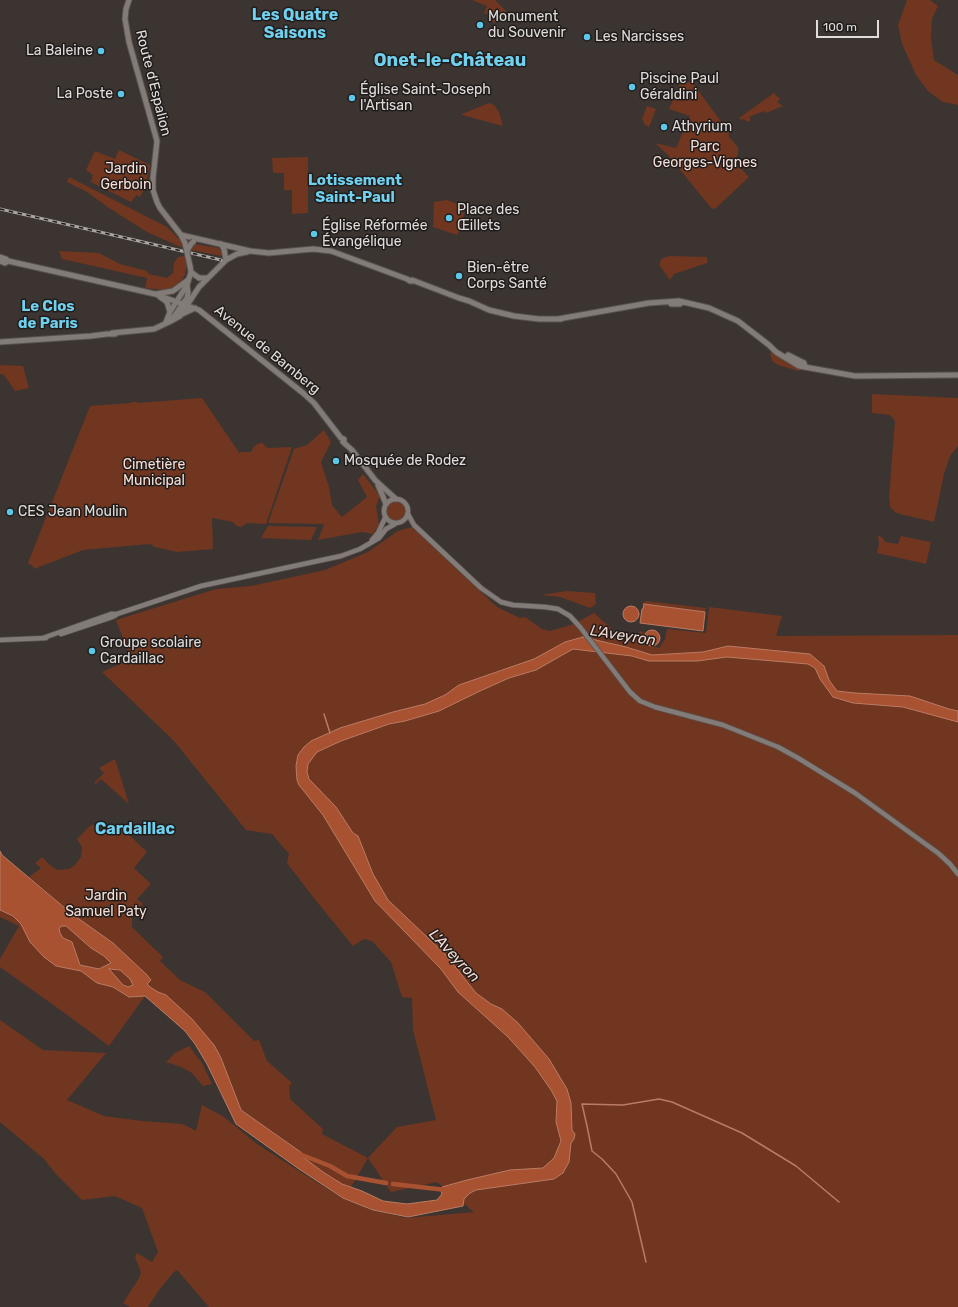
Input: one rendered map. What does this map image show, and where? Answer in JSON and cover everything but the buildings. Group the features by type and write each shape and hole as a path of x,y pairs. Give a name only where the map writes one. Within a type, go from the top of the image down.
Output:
{"main road":[{"name":"Route d'Espalion","path":"129,0 125,19 129,42 157,141 153,190 156,202 181,235 188,251"},
{"path":"181,235 223,247 250,251 269,253 313,249 331,251 466,300 468,304 514,316 539,319 570,319 575,316 642,304 670,302 672,300 709,308 738,321 776,352 799,366 850,375 855,372 958,375"},
{"path":"170,312 187,283 190,272 188,251 191,244 195,240"},
{"path":"223,247 226,260"},
{"path":"180,316 188,299 206,278 226,260 237,254 250,251"},
{"path":"0,257 8,261 156,294 173,292 187,283"},
{"path":"0,261 5,263 8,261"},
{"path":"190,272 199,278 206,278"},
{"path":"187,283 188,299"},
{"path":"0,342 154,329 197,309 188,299 173,292"},
{"path":"156,294 167,302 170,312 169,322"},
{"name":"Avenue de Bamberg","path":"156,294 197,309 303,393 314,403 376,480 396,499"},
{"path":"169,322 185,304"},
{"name":"Avenue de Bamberg","path":"376,480 386,504"}],"street":[{"path":"370,542 378,533 385,518 384,511 386,504 392,500 400,500 406,504 408,514 414,525 481,588 501,602 512,605 558,609 570,616 630,692 640,701 655,707 722,724 757,738 798,758 855,793 938,852 958,874"},
{"path":"403,522 408,514"},
{"path":"385,518 391,523 395,524"},
{"path":"0,640 47,638 201,586 341,556 379,538 386,529 395,524 403,522 414,525"}],"green space":[{"path":"472,0 495,0 506,11 504,14 507,15 494,23 489,15 484,13 487,6"},
{"path":"907,0 930,0 938,6 932,19 931,39 934,60 958,75 958,105 943,102 928,91 916,75 902,44 898,25"},
{"name":"Parc Georges-Vignes","path":"684,82 692,82 725,127 728,128 729,137 738,147 738,155 733,160 749,177 716,208 712,209 668,155 655,143 676,148 690,116 669,109 677,89 680,84"},
{"path":"774,93 780,99 777,102 783,106 766,113 764,111 749,117 751,120 748,122 739,118"},
{"path":"489,103 494,105 499,112 503,126 462,115 462,114"},
{"path":"647,106 656,109 649,127 645,125 642,119"},
{"name":"Jardin Gerboin","path":"119,150 150,165 146,186 140,197 136,195 131,202 91,182 93,175 86,170 95,151 115,159"},
{"path":"308,157 308,213 292,214 292,190 284,190 284,173 273,173 272,158"},
{"path":"69,177 167,227 182,242 183,248 147,232 87,192 67,182"},
{"name":"Place des Œillets","path":"447,200 466,207 463,217 466,219 457,235 433,227 434,202"},
{"path":"195,244 218,248 222,252 222,256 191,250"},
{"path":"59,251 99,253 120,264 147,271 149,274 167,278 173,273 174,263 178,257 185,256 187,263 182,280 172,288 165,290 145,288 147,278 62,259"},
{"path":"670,256 707,257 707,263 674,274 670,280 660,266 660,261 663,258"},
{"path":"770,352 790,364 803,369 799,371 778,365 772,361"},
{"path":"0,365 23,366 29,388 15,391 4,375 0,374"},
{"path":"872,394 958,398 958,446 950,456 944,474 934,522 900,514 895,512 890,507 889,497 895,421 890,415 872,413"},
{"name":"Cimetière Municipal","path":"202,398 240,454 240,452 251,452 257,444 260,444 261,442 268,448 292,447 266,524 247,523 240,527 235,525 233,522 212,518 213,549 177,552 155,547 150,544 83,550 34,569 33,566 28,563 90,406"},
{"path":"324,430 331,442 321,462 329,487 332,505 342,517 367,497 358,480 363,474 380,496 376,506 379,525 373,534 362,532 318,540 324,524 268,523 294,449 307,445"},
{"path":"396,501 403,504 406,511 403,518 396,521 389,518 386,511 389,504"},
{"path":"268,526 317,527 311,540 261,538"},
{"path":"412,527 497,607 520,618 525,617 542,629 550,631 574,624 594,613 624,640 631,641 639,636 639,631 644,632 643,637 645,638 646,642 649,645 659,648 665,639 667,629 706,633 709,607 782,616 776,636 958,635 958,1307 209,1307 177,1270 159,1290 148,1307 130,1307 123,1303 139,1278 141,1272 135,1257 137,1253 152,1262 158,1252 142,1208 115,1196 82,1200 55,1173 44,1159 0,1122 0,1020 43,1050 106,1053 67,1100 104,1116 183,1124 196,1131 202,1105 224,1117 257,1144 337,1195 371,1210 406,1218 474,1212 437,1182 391,1192 368,1158 397,1127 436,1120 413,1030 412,998 402,997 391,962 372,941 364,939 353,946 287,863 289,854 272,834 246,830 174,741 102,672 131,659 116,620 216,589 251,586 325,570 368,552 398,531"},
{"path":"878,535 883,538 885,542 898,544 901,536 931,542 926,564 877,553 879,544"},
{"path":"567,591 595,593 596,604 590,608 560,597 541,595"},
{"path":"646,601 706,608 705,612 642,604"},
{"path":"115,759 129,804 101,779 96,784 94,783 104,773 99,768"},
{"name":"Jardin Samuel Paty","path":"92,824 107,834 123,829 147,852 134,868 151,884 137,899 143,904 132,916 132,927 163,957 160,961 180,980 205,992 254,1041 259,1040 267,1061 291,1082 291,1085 289,1085 290,1099 323,1129 322,1134 368,1158 351,1187 342,1184 323,1172 303,1157 302,1153 241,1110 221,1058 166,995 158,992 147,984 151,980 147,975 113,943 72,914 29,877 41,868 35,863 42,857 57,870 69,869 75,865 81,857 82,847 77,839"},
{"path":"0,910 13,916 21,924 30,942 56,966 81,971 97,983 113,987 129,997 145,996 109,1046 0,967 0,959 19,926 0,917"},
{"path":"66,926 111,963 99,969 80,965 72,942 63,938 60,933 59,928"},
{"path":"109,969 120,970 130,979 133,985 128,987 123,985"},
{"path":"189,1046 202,1063 212,1084 203,1086 192,1073 181,1067 166,1062 175,1053"}],"shaded area":[{"path":"644,604 705,612 703,631 640,623"},
{"path":"631,606 638,611 639,614 634,621 631,622 624,617 623,614 628,607"},
{"path":"652,630 659,635 660,638 655,645 652,646 645,641 644,638 649,631"},
{"path":"583,637 652,655 703,652 728,646 810,654 824,666 829,680 837,691 910,696 958,711 958,722 903,707 853,703 833,697 820,679 815,668 808,664 727,657 697,661 649,661 632,656 573,649 536,670 509,678 439,711 389,724 341,741 317,752 308,764 307,772 309,779 336,807 353,833 358,836 373,874 388,900 446,955 476,993 491,1004 502,1009 518,1023 549,1059 567,1089 571,1103 572,1130 575,1134 571,1143 569,1162 563,1173 554,1179 476,1190 464,1199 463,1206 408,1217 373,1210 343,1198 236,1124 207,1064 195,1044 185,1031 145,996 129,997 113,987 97,983 81,971 56,966 44,957 30,942 21,924 13,916 0,910 0,851 2,855 72,914 113,943 147,975 151,980 147,984 150,987 166,995 192,1019 214,1045 221,1058 241,1110 302,1153 303,1157 323,1172 342,1184 383,1201 407,1204 437,1200 442,1194 442,1187 467,1180 510,1170 543,1168 554,1158 561,1141 556,1122 557,1101 551,1090 535,1067 508,1037 458,992 441,969 375,901 323,815 299,785 296,766 298,755 311,741 340,728 425,704 445,695 459,685 534,659 565,642","holes":["66,926 111,963 99,969 80,965 72,942 63,938 60,933 59,928","109,969 120,970 130,979 133,985 128,987 123,985"]}],"waterway":[{"path":"324,714 330,733"},
{"path":"646,1262 632,1202 616,1174 592,1151 582,1104 623,1105 659,1099 672,1102 742,1133 796,1166 839,1202"},
{"path":"297,1153 330,1166 347,1176 386,1183"},
{"path":"393,1184 446,1190"}],"railway":[{"path":"0,209 221,260"}],"place":[{"name":"Monument du Souvenir","path":"480,25"},
{"name":"Les Narcisses","path":"587,37"},
{"name":"La Baleine","path":"101,51"},
{"name":"Piscine Paul Géraldini","path":"632,87"},
{"name":"La Poste","path":"121,94"},
{"name":"Église Saint-Joseph l'Artisan","path":"352,98"},
{"name":"Athyrium","path":"664,127"},
{"name":"Place des Œillets","path":"449,218"},
{"name":"Église Réformée Évangélique","path":"314,234"},
{"name":"Bien-être Corps Santé","path":"459,276"},
{"name":"Mosquée de Rodez","path":"336,461"},
{"name":"CES Jean Moulin","path":"10,512"},
{"name":"Groupe scolaire Cardaillac","path":"92,651"}],"district":[{"name":"Les Quatre Saisons","path":"295,24"},
{"name":"Onet-le-Château","path":"450,61"},
{"name":"Lotissement Saint-Paul","path":"355,190"},
{"name":"Le Clos de Paris","path":"48,316"},
{"name":"Cardaillac","path":"135,829"}],"water label":[{"name":"L'Aveyron","path":"623,636"},
{"name":"L'Aveyron","path":"454,956"}]}
